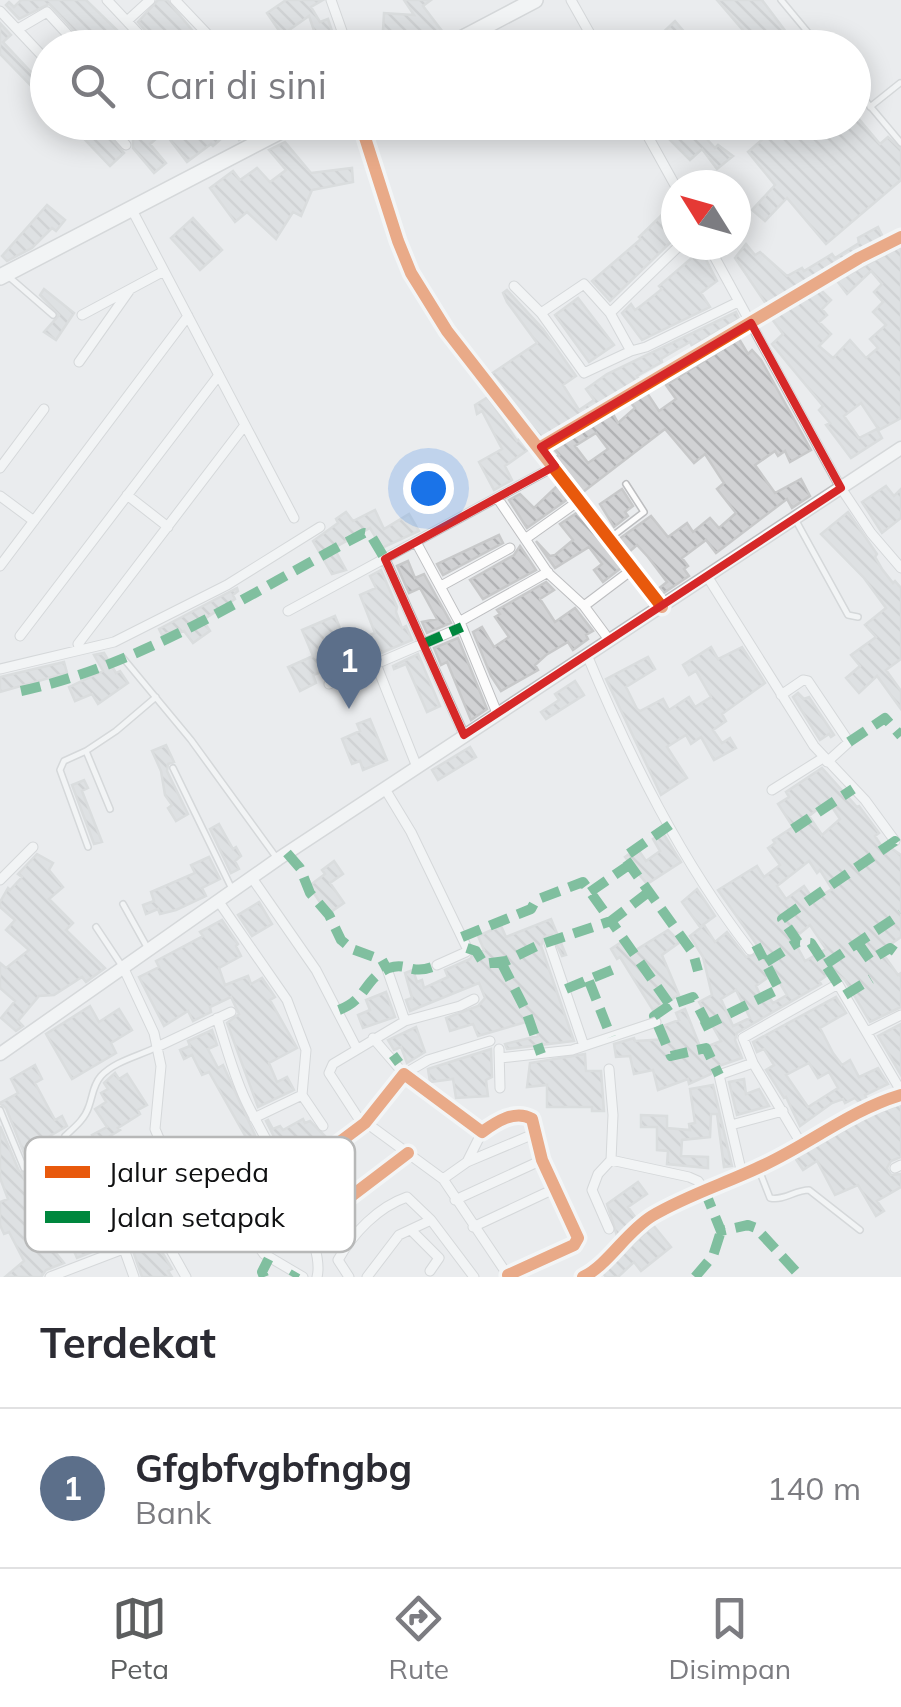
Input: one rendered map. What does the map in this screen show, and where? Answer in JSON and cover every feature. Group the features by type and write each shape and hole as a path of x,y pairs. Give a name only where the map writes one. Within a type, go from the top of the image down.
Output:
{"main road":[{"path":"478,30 534,0"},
{"path":"3,275 263,140"},
{"path":"0,1054 278,859 901,448"}],"street":[{"path":"107,0 135,30"},
{"path":"127,21 150,0"},
{"path":"175,0 203,30"},
{"path":"332,0 342,30"},
{"path":"571,0 588,30"},
{"path":"0,12 30,42"},
{"path":"18,29 47,12 63,30"},
{"path":"121,140 126,145"},
{"path":"366,140 411,273 447,330 662,607"},
{"path":"650,140 667,170"},
{"path":"131,208 294,518"},
{"path":"541,448 901,237"},
{"path":"610,312 664,260"},
{"path":"716,260 841,488 901,568"},
{"path":"82,314 164,271"},
{"path":"541,313 584,284 610,312 631,351"},
{"path":"514,286 541,313 584,373 646,348 738,302"},
{"path":"79,362 130,289"},
{"path":"0,566 188,316"},
{"path":"20,636 218,375"},
{"path":"0,468 44,409"},
{"path":"78,644 245,425"},
{"path":"288,611 416,542 446,530 555,466"},
{"path":"0,496 34,521"},
{"path":"127,496 168,527"},
{"path":"498,499 548,572 584,606 610,641"},
{"path":"525,539 580,500"},
{"path":"0,669 114,642 227,585 320,527"},
{"path":"416,542 461,624 497,713"},
{"path":"441,586 510,548"},
{"path":"385,559 464,734"},
{"path":"584,606 632,568"},
{"path":"329,684 423,644 548,572"},
{"path":"707,576 825,760 865,800 895,841"},
{"path":"587,655 641,775 698,876 750,950"},
{"path":"376,664 417,767"},
{"path":"772,790 849,742 808,680 781,695"},
{"path":"385,789 466,948 466,952 438,965"},
{"path":"0,880 33,848"},
{"path":"252,878 316,970 357,1048"},
{"path":"219,902 295,1018 306,1050 302,1095 323,1126"},
{"path":"549,942 584,1046"},
{"path":"124,968 161,1066 155,1129 158,1137"},
{"path":"387,970 405,1021"},
{"path":"583,1277 593,1272 634,1228 704,1190 758,1168 802,1145 878,1102 901,1093 891,1066 838,984 743,1040 753,1064 802,1145"},
{"path":"466,1162 482,1132 494,1123 522,1114 532,1119 542,1160 577,1242 509,1276 442,1180 365,1123 329,1073 333,1064 405,1021 474,999"},
{"path":"157,1047 231,1012"},
{"path":"867,1032 901,1016"},
{"path":"217,1018 234,1072 264,1137"},
{"path":"500,1088 500,1054 572,1050 656,1022"},
{"path":"373,1038 404,1074 482,1132"},
{"path":"347,1137 365,1123 404,1074 428,1060 490,1041"},
{"path":"742,1174 719,1075 753,1064"},
{"path":"609,1069 611,1160 598,1174 592,1190 609,1229"},
{"path":"254,1118 302,1095"},
{"path":"731,1125 783,1111"},
{"path":"442,1180 466,1162 536,1132"},
{"path":"355,1193 408,1153"},
{"path":"455,1200 542,1160"},
{"path":"611,1160 689,1177 704,1190"},
{"path":"473,1227 554,1189"},
{"path":"355,1235 382,1210 406,1196 431,1220 473,1276"},
{"path":"366,1277 392,1242 431,1220"},
{"path":"412,1230 439,1258 430,1271"},
{"path":"50,1277 118,1252"},
{"path":"124,1252 134,1277"},
{"path":"172,1252 186,1277"},
{"path":"263,1252 303,1277"},
{"path":"316,1252 316,1277"},
{"path":"343,1252 339,1263 349,1277"}],"lane":[{"path":"781,0 806,30"},
{"path":"871,106 901,83"},
{"path":"871,108 901,144"},
{"path":"3,275 53,314"},
{"path":"610,538 643,514 626,484"},
{"path":"794,517 848,615 858,617"},
{"path":"123,658 192,740 278,859"},
{"path":"88,847 60,770 64,760 116,731 156,697"},
{"path":"86,751 110,808"},
{"path":"173,768 234,892"},
{"path":"124,904 148,950"},
{"path":"96,927 124,968"},
{"path":"64,1136 80,1123 103,1074 157,1047"},
{"path":"0,1110 24,1168"},
{"path":"758,1168 770,1198 808,1190 860,1230"}],"highlighted area":[{"path":"751,323 841,488 464,735 385,559 555,466 541,447"}],"building":[{"path":"21,0 86,0 117,30 73,30 49,4 19,19 6,5 9,2 14,7"},
{"path":"158,0 167,0 192,30 145,30 138,22"},
{"path":"286,0 323,0 311,7 320,22 328,19 332,30 314,30 309,16 289,30 279,30 267,13"},
{"path":"404,0 431,0 423,6 441,30 383,30 384,13 414,15"},
{"path":"717,0 762,0 785,30 743,30"},
{"path":"675,21 683,30 665,30"},
{"path":"0,23 11,35 3,42 30,71 30,85 0,54"},
{"path":"871,133 880,144 888,137 901,149 901,180 826,244 787,198 765,221 752,210 775,185 748,152 762,140 871,140"},
{"path":"85,140 113,140 124,153 110,166"},
{"path":"133,140 155,140 150,144 166,163 154,173 133,148"},
{"path":"170,140 220,140 211,144 187,162"},
{"path":"670,140 708,140 733,156 717,169 702,149 690,160"},
{"path":"285,142 311,173 352,168 353,182 312,190 301,216 293,212 276,239 247,212 235,222 210,188 233,171 240,180 257,168 270,182 286,170 269,150"},
{"path":"47,205 65,220 32,248 7,261 2,256"},
{"path":"661,216 661,252 610,301 592,281"},
{"path":"193,218 222,250 200,270 171,238"},
{"path":"878,227 883,237 766,304 736,260 751,260 751,250 755,255 760,252 787,276 832,254 835,258 859,243 858,238"},
{"path":"901,246 901,418 879,430 861,403 844,416 859,438 877,429 882,438 851,458 826,425 830,423 819,410 823,406 772,344 783,334 772,319 821,290 831,300 822,309 827,315 819,322 831,334 819,346 833,358 850,340 866,358 878,348 870,339 886,325 873,312 883,302 874,292 882,284 871,271 847,294 837,281"},
{"path":"689,260 706,260 717,281 701,293 710,307 642,340 622,313 631,304 635,310 642,305 662,289 659,286"},
{"path":"44,289 74,313 56,340 44,332 59,315 40,295"},
{"path":"507,290 543,329 576,376 563,385 579,410 594,400 586,389 607,374 736,312 739,319 661,359 662,362 637,376 639,379 541,438 491,374 537,343 507,302 503,293"},
{"path":"578,298 614,345 589,362 555,315"},
{"path":"739,339 748,354 752,350 761,360 811,450 790,462 785,451 778,456 775,451 755,465 775,493 801,479 810,496 792,508 787,499 716,553 706,540 682,558 689,576 662,594 658,589 667,582 648,557 637,545 629,552 619,539 651,516 668,537 687,523 693,532 710,518 719,528 736,513 717,489 724,483 705,454 694,463 665,429 583,492 554,449 613,414 618,423 635,408 631,403 647,393 659,411 676,399 666,385","holes":["596,433 608,449 588,463 575,446"]},
{"path":"488,397 517,441 520,438 529,449 505,466 512,480 494,490 479,462 502,449 482,411 477,414 475,405"},
{"path":"557,486 568,499 527,528 509,500 520,494 534,508"},
{"path":"886,486 894,496 901,489 901,518 882,533 862,502"},
{"path":"622,489 633,506 625,512 628,516 614,527 600,504"},
{"path":"375,510 384,529 409,514 419,531 382,548 370,528 334,548 346,570 332,574 313,541 346,512 353,521"},
{"path":"578,512 621,568 603,582 594,570 602,564 589,547 555,568 536,541 550,556 555,555 573,540 560,524"},
{"path":"848,512 877,554 882,569 901,588 901,659 886,670 901,691 901,709 877,676 859,693 846,678 860,666 851,655 876,637 865,625 886,608 864,578 821,534"},
{"path":"499,535 503,543 443,575 437,564"},
{"path":"520,546 536,570 483,599 470,580 514,555"},
{"path":"408,561 415,578 424,574 451,623 427,633 422,622 437,619 420,588 409,593 397,566"},
{"path":"381,570 402,628 406,626 412,640 331,674 330,669 313,675 316,683 300,691 288,667 313,656 302,630 335,616 344,638 349,636 351,642 375,633 360,595 376,588 370,576"},
{"path":"546,582 554,590 540,599 555,622 575,608 593,631 573,650 568,642 546,655 535,665 538,670 501,691 473,632 482,627 494,647 509,637 495,617 500,614 497,610"},
{"path":"237,588 235,599 203,620 210,631 193,643 179,629 162,635 159,629"},
{"path":"458,638 487,709 471,720 447,662 441,665 434,648"},
{"path":"711,647 718,659 742,647 765,683 722,714 726,721 713,730 722,743 730,738 736,748 714,760 701,737 691,744 686,735 667,747 687,778 661,795 606,679 648,657 655,669 626,687 637,709 663,699 669,710 689,697 695,707 711,697 696,671 689,675 683,665"},
{"path":"104,653 116,673 120,671 128,683 98,704 92,694 75,701 69,687 103,671 94,655"},
{"path":"418,654 440,706 427,712 406,664 394,669 393,666"},
{"path":"64,662 67,673 0,692 0,677"},
{"path":"575,681 584,695 546,719 541,712 559,700 555,694"},
{"path":"798,693 804,699 809,697 834,735 820,740 793,697"},
{"path":"370,719 387,760 363,770 360,761 352,764 342,739 360,731 357,724"},
{"path":"166,745 174,762 168,764 167,771 188,814 176,821 168,808 172,805 165,795 152,751"},
{"path":"470,747 476,757 438,780 432,770"},
{"path":"822,768 859,806 879,833 875,836 886,853 891,848 901,855 901,937 881,951 898,975 901,973 901,1007 870,1022 845,980 833,971 819,981 821,984 737,1033 735,1040 742,1058 716,1067 711,1074 689,1084 688,1079 658,1090 653,1070 634,1074 630,1056 616,1057 614,1044 634,1038 668,1039 663,1026 679,1020 676,1013 685,1009 701,1049 721,1041 699,1002 712,995 703,957 690,936 704,925 715,942 727,932 746,957 757,954 757,945 718,890 757,866 764,877 780,865 768,848 793,827 778,804 789,797 786,792","holes":["828,801 840,819 822,835 809,816","809,861 832,889 814,900 804,886 786,899 777,886","810,925 826,949 805,961 793,939","774,973 787,995 773,1003 769,997 763,1001 756,986","736,990 750,1018 733,1026 721,999"]},
{"path":"84,780 88,788 82,791 102,842 94,844 72,785"},
{"path":"219,824 241,856 235,861 239,869 231,873 210,829"},
{"path":"663,833 681,862 647,884 625,857 637,848 646,861 660,851 653,839"},
{"path":"37,854 53,863 49,870 63,887 49,899 73,923 66,930 105,968 86,982 82,977 54,995 39,996 18,1021 23,1026 16,1031 1,1018 15,1001 0,988 0,963 6,968 29,950 6,930 15,920 0,907 0,902"},
{"path":"209,857 220,879 202,888 206,896 176,910 160,914 158,909 146,914 143,905 154,901 151,892 195,873 191,865"},
{"path":"334,861 343,874 330,883 344,903 328,914 309,886"},
{"path":"697,889 715,916 700,927 682,902"},
{"path":"259,902 272,924 252,936 238,915"},
{"path":"551,919 566,955 562,956 552,935 544,937 541,946 574,1041 507,1049 505,1044 538,1036 533,1020 478,1036 473,1024 450,1031 446,1018 478,1006 485,998 479,983 410,1011 406,1000 412,998 405,973 413,970 424,988 448,977 445,970 484,950 478,936 501,926 506,937"},
{"path":"222,920 241,956 219,968 225,985 248,976 251,984 262,978 275,997 270,1000 297,1048 269,1063 277,1082 287,1077 294,1090 258,1107 227,1023 239,1014 231,997 193,1021 188,1011 164,1026 139,977 159,967 156,961 203,936 200,932"},
{"path":"668,930 680,942 662,955 679,995 653,1010 611,949 623,941 631,953"},
{"path":"386,992 395,1017 363,1028 358,1015 370,1010 366,1000"},
{"path":"836,997 846,1013 820,1028 833,1053 842,1065 850,1060 859,1077 878,1068 888,1084 865,1095 867,1099 860,1103 855,1098 832,1103 800,1126 786,1097 766,1070 774,1065 764,1049 757,1052 753,1042","holes":["809,1063 818,1078 829,1072 838,1088 808,1107 786,1075"]},
{"path":"90,1006 99,1022 119,1009 132,1030 111,1043 116,1053 72,1079 46,1034"},
{"path":"901,1024 901,1075 878,1036"},
{"path":"416,1027 425,1052 407,1063 401,1047 394,1050 388,1040"},
{"path":"212,1030 217,1045 208,1049 218,1068 223,1065 255,1135 246,1137 209,1072 202,1075 192,1055 184,1059 180,1050 190,1046 188,1041"},
{"path":"491,1049 492,1077 486,1080 488,1096 456,1098 453,1079 430,1082 428,1069"},
{"path":"585,1054 586,1071 601,1071 604,1111 592,1111 592,1107 547,1107 547,1085 527,1087 530,1063"},
{"path":"35,1065 42,1079 35,1083 55,1120 62,1116 67,1126 50,1137 25,1137 25,1156 6,1108 0,1103 18,1093 11,1079"},
{"path":"115,1073 119,1079 127,1074 147,1105 108,1137 93,1137 107,1127 95,1109 106,1102 101,1093 108,1089 104,1083"},
{"path":"744,1079 746,1094 759,1089 769,1106 737,1115 729,1082"},
{"path":"713,1085 732,1166 724,1167 717,1114 711,1114 710,1137 682,1140 681,1156 708,1157 708,1168 667,1164 668,1151 657,1150 657,1127 641,1127 641,1115 667,1116 667,1128 690,1130 689,1124 695,1123 690,1089"},
{"path":"901,1104 901,1157 891,1161 887,1168 891,1175 901,1174 901,1187 877,1201 884,1211 876,1216 858,1185 835,1195 817,1161 803,1170 795,1158 869,1116"},
{"path":"303,1119 326,1137 274,1137 266,1121 273,1129 280,1126 283,1130"},
{"path":"0,1126 19,1171 25,1174 25,1252 55,1252 64,1263 46,1270 41,1277 5,1277 24,1261 9,1232 4,1234 0,1225 0,1202 8,1199 0,1178"},
{"path":"638,1182 647,1194 628,1207 636,1218 617,1236 607,1204"},
{"path":"653,1225 671,1247 641,1271 634,1262 618,1277 606,1277 603,1273"},
{"path":"133,1252 162,1252 172,1277 142,1277"}],"marked path":[{"path":"21,691 67,679 155,644 364,533 370,534 385,559"},
{"path":"423,644 462,627"},
{"path":"849,742 885,718 901,736"},
{"path":"793,829 853,789"},
{"path":"670,825 624,857 693,953 698,971"},
{"path":"838,984 811,943 798,942 782,919 895,841 901,849"},
{"path":"287,853 300,868 310,893 329,915 341,940 352,949 382,960 387,969"},
{"path":"590,892 629,865"},
{"path":"462,937 531,909 536,900 583,882 611,921 650,891"},
{"path":"826,964 901,914"},
{"path":"467,948 476,951 484,964 506,961 539,945 611,921 670,1005 693,997 707,1024"},
{"path":"766,962 798,942"},
{"path":"858,943 870,960 890,948 901,956"},
{"path":"702,1027 779,989 756,945"},
{"path":"501,962 526,1011 541,1054"},
{"path":"339,1010 389,968 421,970 437,965"},
{"path":"566,989 614,969"},
{"path":"845,995 871,979"},
{"path":"589,981 611,1037"},
{"path":"670,1005 654,1016 671,1056 706,1048 719,1075"},
{"path":"392,1062 400,1056"},
{"path":"704,1189 721,1231 748,1225 756,1228 801,1277"},
{"path":"695,1277 713,1256 721,1231"},
{"path":"264,1277 262,1272 269,1258"},
{"path":"293,1277 296,1272"}],"cycle path":[{"path":"366,140 411,273 447,331 662,607"},
{"path":"541,447 859,258 901,237"},
{"path":"346,1137 365,1123 404,1074 482,1132 512,1116 532,1119 542,1160 578,1238 574,1245 508,1275"},
{"path":"583,1277 652,1216 764,1165 865,1109 901,1095"},
{"path":"355,1193 408,1153"}],"place":[{"name":"Gfgbfvgbfngbg","path":"349,709"}]}
